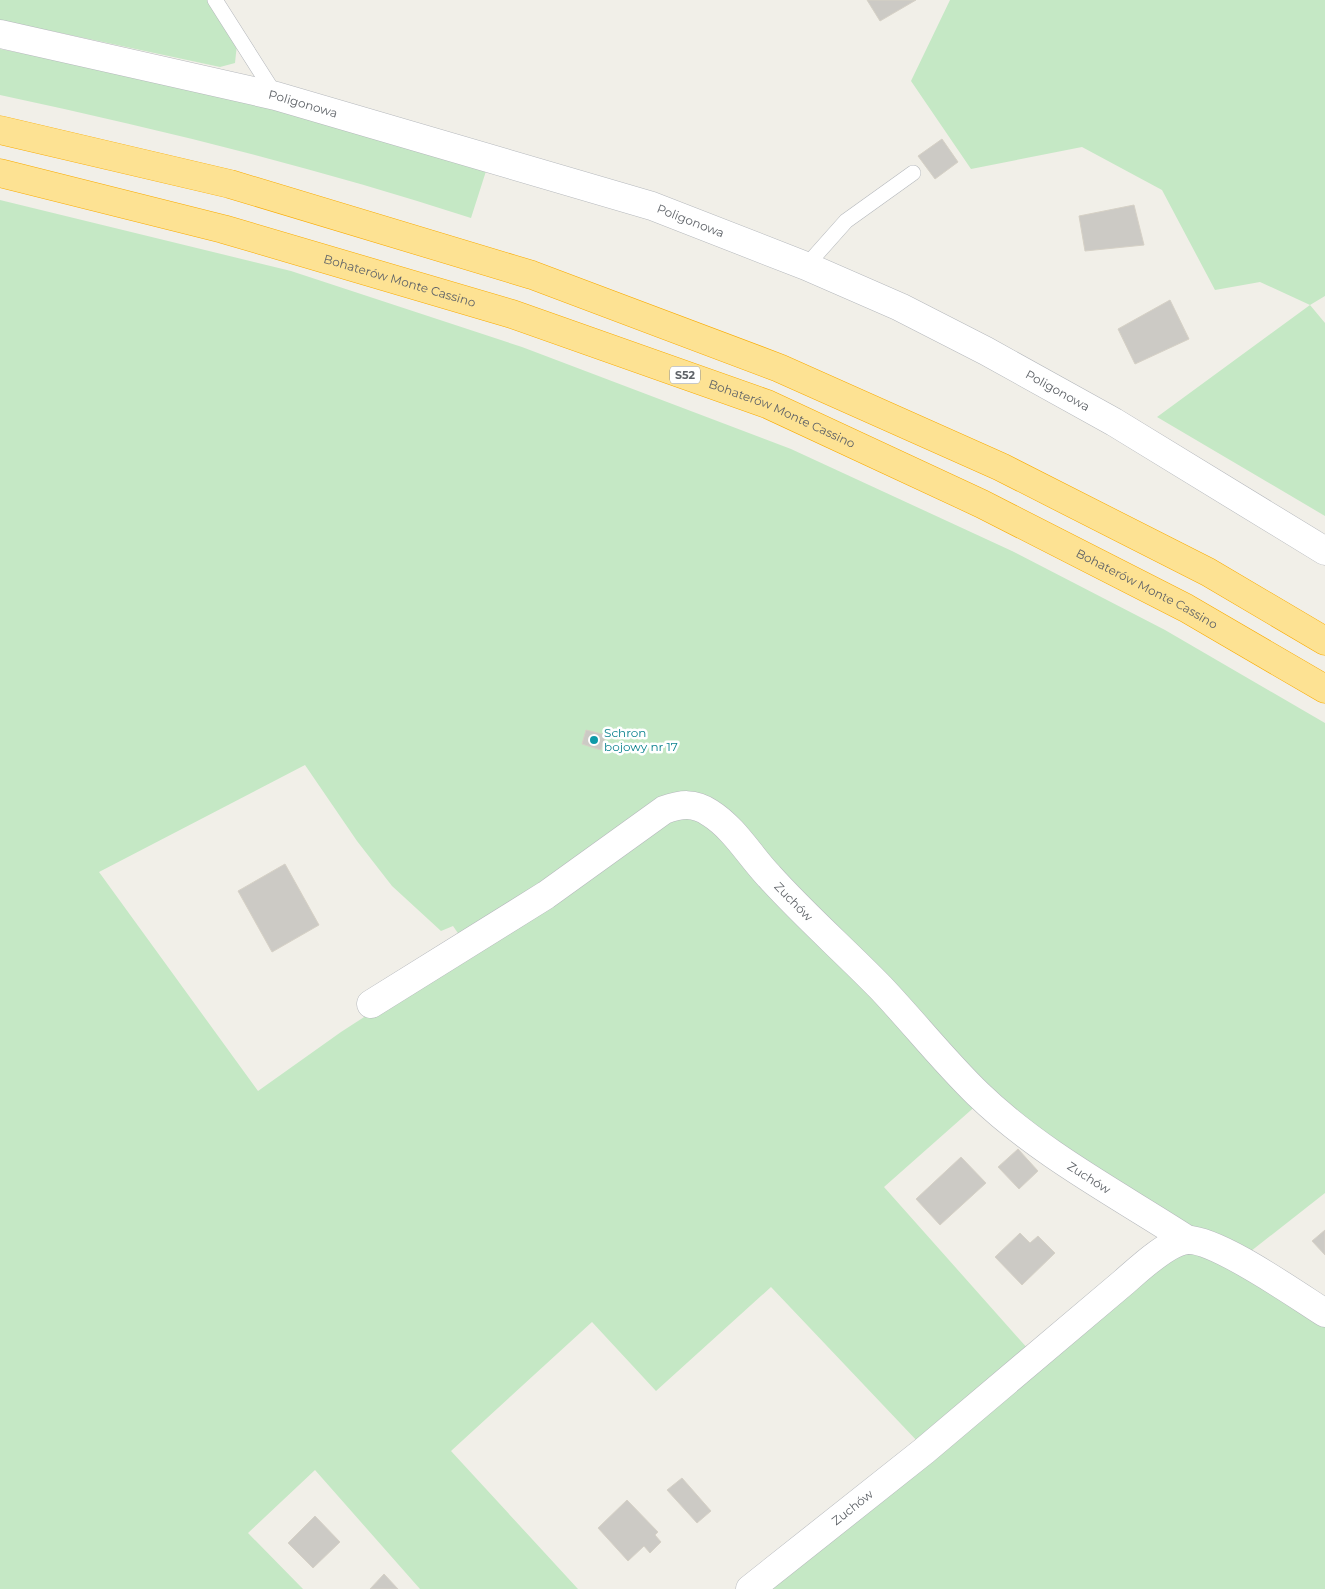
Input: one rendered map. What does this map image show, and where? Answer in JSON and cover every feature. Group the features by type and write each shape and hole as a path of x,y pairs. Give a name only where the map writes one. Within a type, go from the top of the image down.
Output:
{"highway":[{"path":"0,130 230,184 522,272 780,368 1001,467 1208,572 1325,641"},
{"name":"Bohaterów Monte Cassino","path":"0,172 223,229 512,314 767,404 982,504 1177,603 1325,689"}],"street":[{"name":"Poligonowa","path":"0,34 276,96 652,206 806,266 900,307 986,351 1114,422 1325,551"},
{"name":"Zuchów","path":"371,1004 546,895 664,810 678,805 690,804 700,807 722,822 769,877 841,947 977,1093 1002,1116 1032,1140 1188,1240 1207,1245 1241,1260 1325,1313"},
{"name":"Zuchów","path":"750,1589 924,1451 1156,1256 1175,1244 1188,1240"}],"lane":[{"path":"216,0 276,96"},
{"path":"806,266 846,221 913,173"}],"green space":[{"path":"0,0 209,0 237,44 235,63 220,67 0,20"},
{"path":"950,0 1325,0 1325,296 1310,305 1260,282 1215,290 1162,190 1082,147 971,169 911,81"},
{"path":"0,49 175,83 487,168 471,218 355,182 237,150 0,95"},
{"path":"0,200 291,271 522,347 791,449 1012,551 1165,630 1325,723 1325,1193 1246,1255 1190,1230 1036,1136 1007,1113 978,1086 916,1016 772,874 721,814 696,799 682,799 665,803 602,851 544,890 462,939 453,926 441,931 392,886 357,841 305,765 99,872 258,1091 341,1032 607,860 656,822 671,814 684,811 700,815 712,823 765,882 873,989 979,1103 884,1187 1029,1350 919,1443 771,1287 656,1391 592,1322 451,1451 578,1589 420,1589 315,1470 248,1533 303,1589 0,1589"},
{"path":"1310,305 1325,323 1325,516 1157,417"},
{"path":"1181,1252 1205,1253 1325,1325 1325,1589 762,1589 1133,1283"}],"building":[{"path":"867,0 916,0 880,21"},
{"path":"942,139 958,162 935,179 918,156"},
{"path":"1134,205 1144,245 1085,251 1079,216"},
{"path":"1170,300 1189,339 1135,364 1118,329"},
{"name":"Schron bojowy nr 17","path":"586,730 606,735 601,750 582,744"},
{"path":"285,864 319,925 272,952 238,891"},
{"path":"1018,1149 1038,1171 1019,1189 998,1167"},
{"path":"961,1157 986,1183 940,1225 916,1199"},
{"path":"1325,1230 1325,1255 1312,1241"},
{"path":"1020,1233 1030,1243 1038,1236 1055,1253 1022,1285 995,1257"},
{"path":"682,1478 711,1511 697,1523 667,1490"},
{"path":"627,1500 658,1532 655,1535 661,1542 650,1553 644,1546 628,1561 598,1528"},
{"path":"315,1516 340,1542 313,1568 288,1543"},
{"path":"384,1574 398,1589 370,1589"}],"place":[{"name":"Schron bojowy nr 17","path":"594,740"}]}
